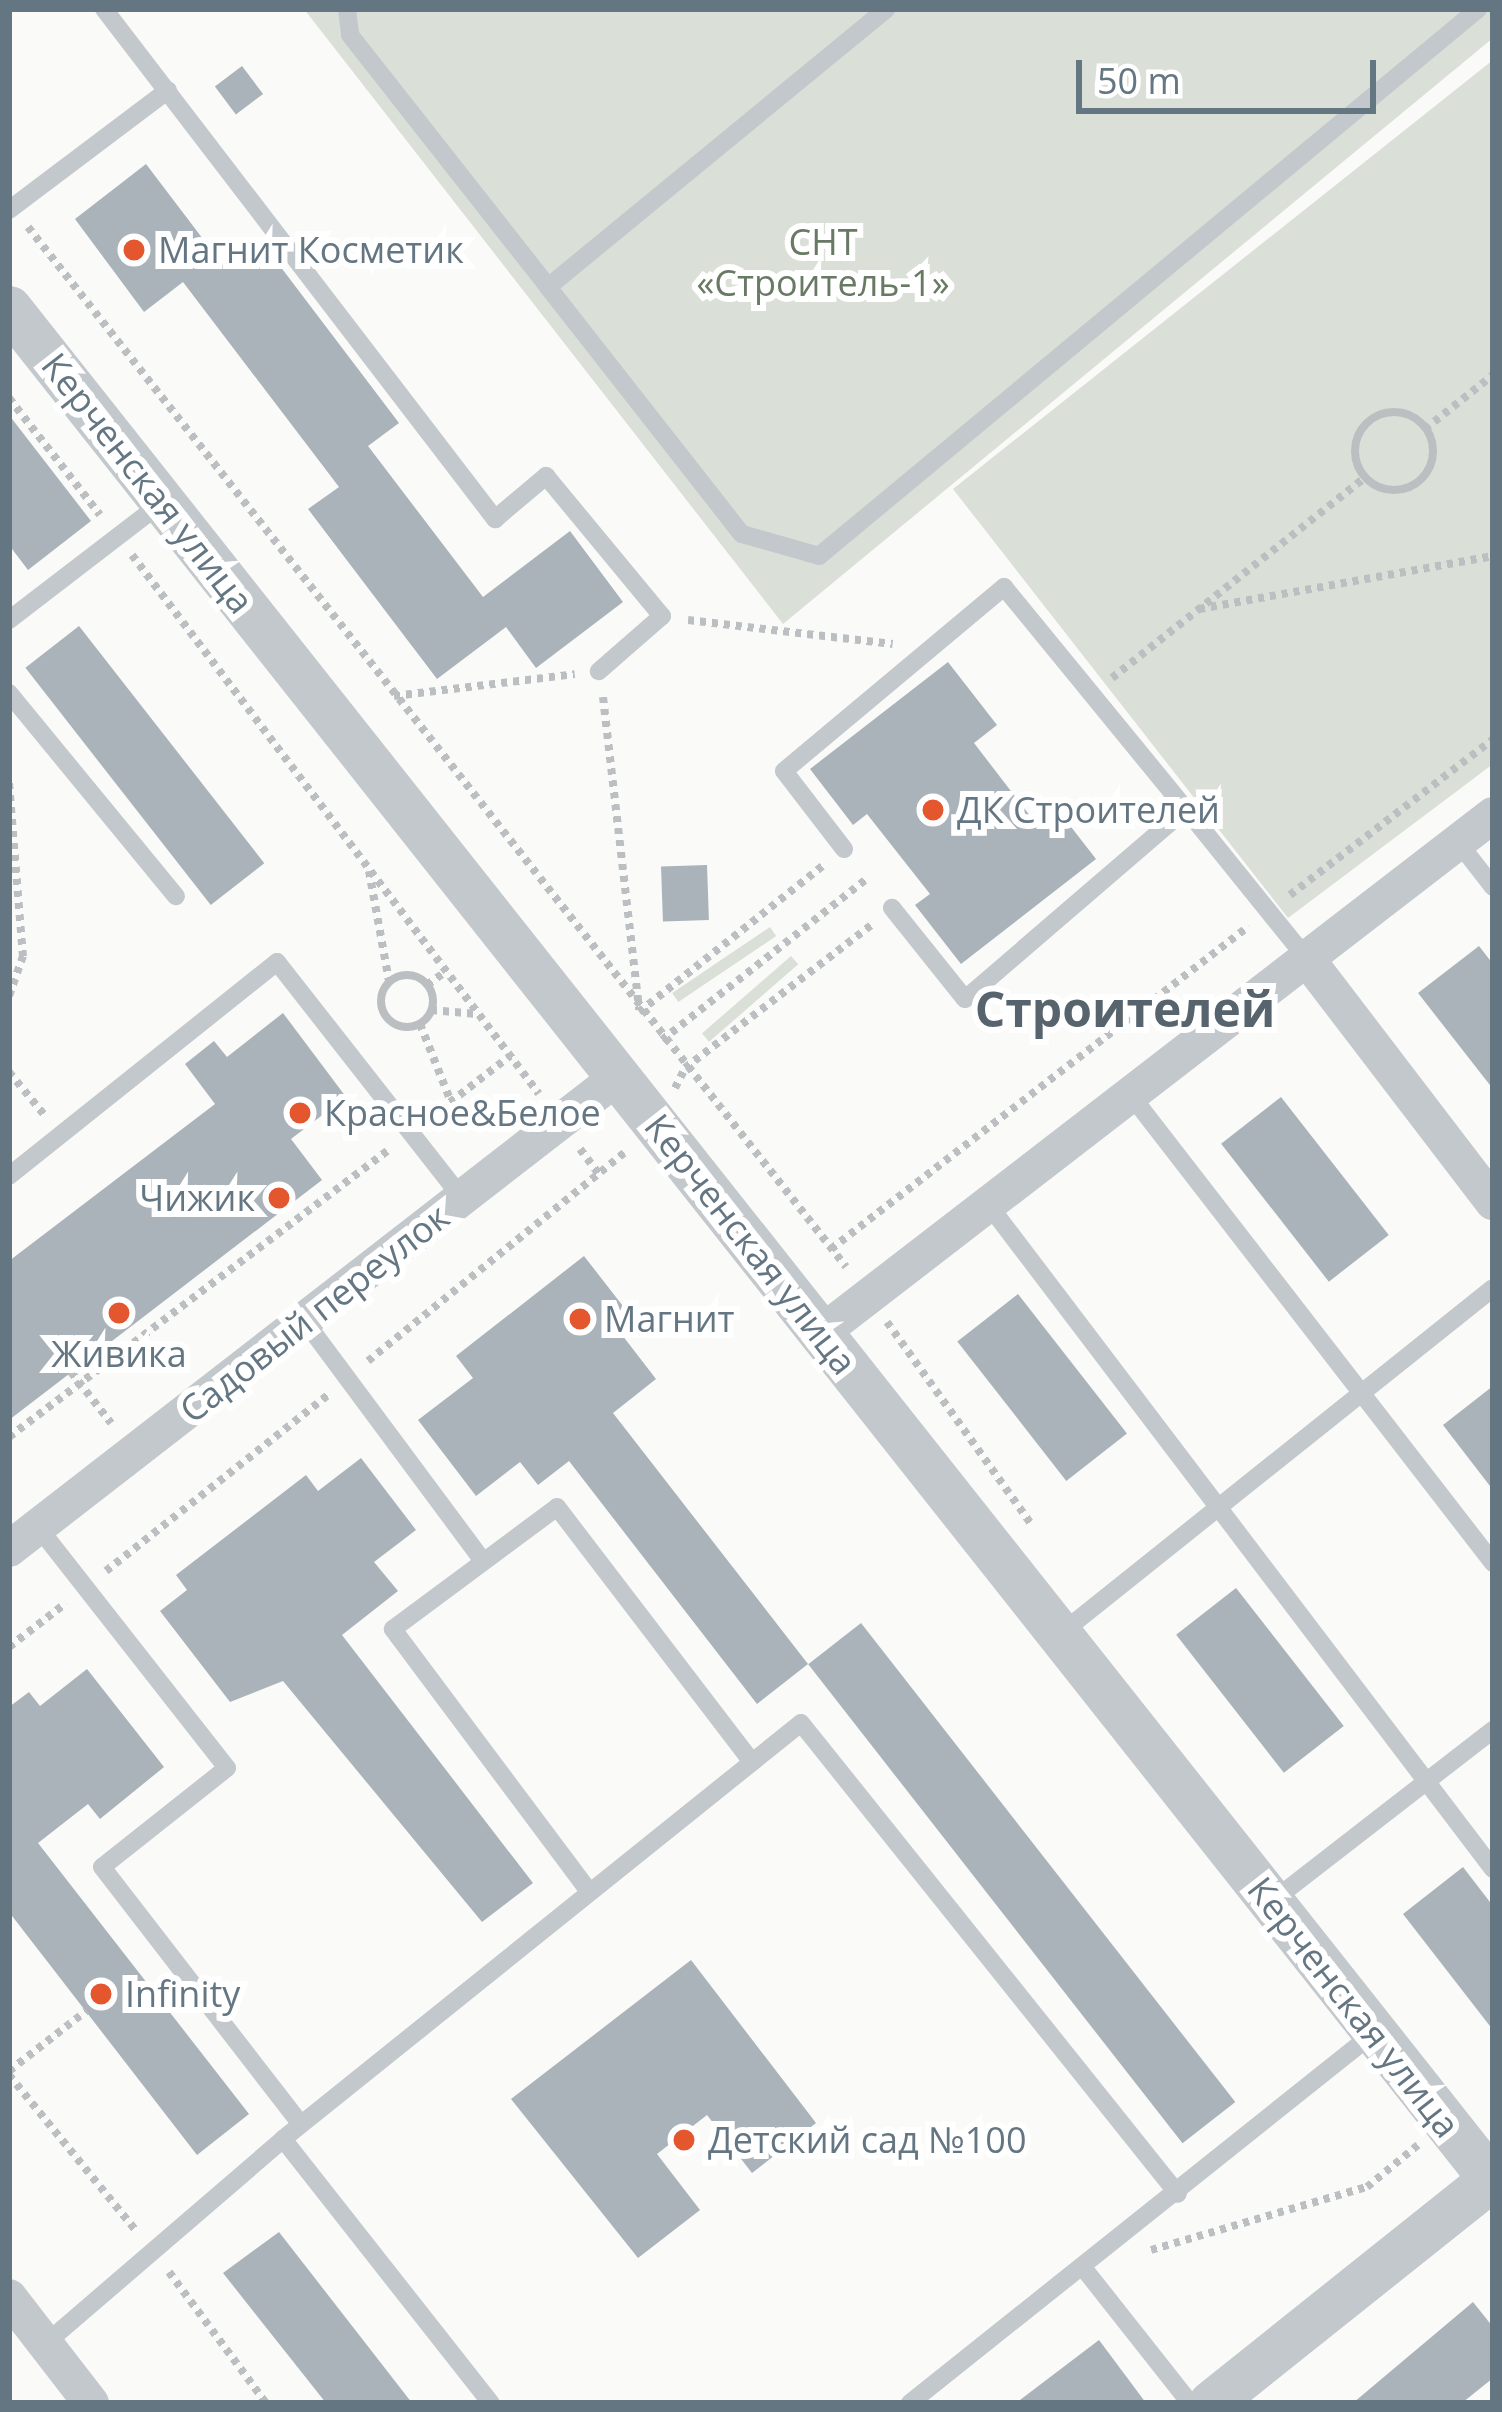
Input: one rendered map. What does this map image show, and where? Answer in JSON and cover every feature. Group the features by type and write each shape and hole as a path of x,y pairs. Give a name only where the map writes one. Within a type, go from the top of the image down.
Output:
{"street":[{"name":"Керченская улица","path":"9,308 1492,2179"},
{"path":"821,1333 1493,815"},
{"path":"1307,959 1493,1202"},
{"name":"Садовый переулок","path":"9,1549 619,1076"},
{"path":"1210,2403 1492,2179"},
{"path":"10,2301 92,2403"}],"lane":[{"path":"104,9 495,519 546,476 662,616 599,670"},
{"path":"347,9 350,35 742,534 819,556 1478,9"},
{"path":"548,286 886,9"},
{"path":"11,209 168,90"},
{"path":"10,618 163,502"},
{"path":"844,849 784,771 1004,587 1307,959"},
{"path":"9,693 176,896"},
{"path":"892,908 965,999 1186,809"},
{"path":"1458,842 1493,887"},
{"path":"9,1176 277,962 462,1198"},
{"path":"1130,1094 1493,1563"},
{"path":"988,1204 1493,1869"},
{"path":"1060,1634 1493,1288"},
{"path":"304,1321 482,1561"},
{"path":"588,1890 393,1629 556,1507 752,1762"},
{"path":"38,1526 226,1768 102,1867 300,2123"},
{"path":"45,2344 300,2123 801,1723 1178,2194"},
{"path":"1271,1902 1493,1730"},
{"path":"910,2403 1085,2270 1375,2032"},
{"path":"283,2139 491,2403"},
{"path":"1085,2270 1190,2403"}],"path":[{"path":"11,209 639,1012 685,1068 892,908 844,849 639,1012"},
{"path":"1425,429 1493,375"},
{"path":"9,398 598,1174"},
{"path":"1380,412 1411,414 1425,429 1431,469 1408,490 1366,477 1357,434 1380,412"},
{"path":"1092,694 1366,477"},
{"path":"1197,610 1493,556"},
{"path":"662,616 933,646"},
{"path":"394,696 599,670 639,1012"},
{"path":"831,1249 1493,739"},
{"path":"9,783 22,956 9,996"},
{"path":"369,869 389,982 386,1016 419,1024"},
{"path":"662,1040 868,878"},
{"path":"389,982 427,985 446,971"},
{"path":"419,1024 431,1010 427,985"},
{"path":"431,1010 479,1015"},
{"path":"419,1024 451,1102"},
{"path":"9,1437 510,1056"},
{"path":"9,1072 41,1110"},
{"path":"71,1372 134,1453"},
{"path":"9,2071 86,2011"},
{"path":"1085,2270 1367,2187 1445,2122"}],"green space":[{"name":"СНТ «Строитель-1»","path":"304,9 1493,9 1493,38 783,624"},
{"path":"1493,60 1493,764 1288,918 953,489"},
{"path":"770,927 776,936 678,1002 672,993"},
{"path":"791,956 798,964 709,1042 702,1033"}],"building":[{"path":"242,66 263,94 236,114 215,86"},
{"path":"146,164 225,268 261,241 399,423 368,446 483,597 570,531 623,602 536,668 506,627 437,679 308,509 339,487 183,282 144,312 75,219"},
{"path":"9,415 91,521 28,570 9,545"},
{"path":"79,626 264,863 211,905 25,668"},
{"name":"ДК Строителей","path":"948,662 997,725 974,743 1034,821 1054,805 1096,859 961,964 915,905 930,894 867,814 853,825 810,769"},
{"path":"707,865 709,920 663,922 661,867"},
{"path":"1479,946 1493,964 1493,1089 1418,993"},
{"path":"283,1013 346,1097 291,1139 322,1180 9,1420 9,1261 215,1104 185,1064 214,1041 227,1057"},
{"path":"1281,1097 1389,1235 1329,1282 1221,1144"},
{"path":"584,1256 633,1319 619,1331 656,1379 613,1413 808,1664 757,1704 569,1461 538,1485 520,1462 476,1496 418,1420 473,1378 456,1356"},
{"path":"1018,1294 1127,1433 1066,1481 957,1341"},
{"path":"1493,1386 1493,1490 1443,1425"},
{"path":"361,1458 416,1530 374,1562 398,1591 342,1635 533,1883 482,1922 283,1681 230,1702 160,1611 187,1590 176,1575 306,1475 318,1491"},
{"path":"1236,1588 1344,1726 1284,1773 1176,1635"},
{"path":"861,1623 1235,2102 1183,2143 808,1664"},
{"path":"87,1669 164,1767 100,1819 88,1804 38,1843 249,2114 197,2155 9,1912 9,1707 29,1692 40,1706"},
{"path":"1463,1867 1493,1906 1493,2030 1403,1914"},
{"path":"691,1960 816,2123 752,2173 707,2115 657,2154 700,2210 638,2258 511,2099"},
{"path":"279,2232 412,2403 326,2403 223,2273"},
{"path":"1473,2302 1493,2327 1493,2378 1462,2403 1353,2403"},
{"path":"1099,2340 1146,2403 1016,2403"}],"place":[{"name":"Магнит Косметик","path":"134,250"},
{"name":"ДК Строителей","path":"933,810"},
{"name":"Красное&Белое","path":"300,1113"},
{"name":"Чижик","path":"279,1198"},
{"name":"Живика","path":"119,1313"},
{"name":"Магнит","path":"580,1319"},
{"name":"Infinity","path":"101,1994"},
{"name":"Детский сад №100","path":"684,2140"}],"district":[{"name":"Строителей","path":"1125,1009"}]}
